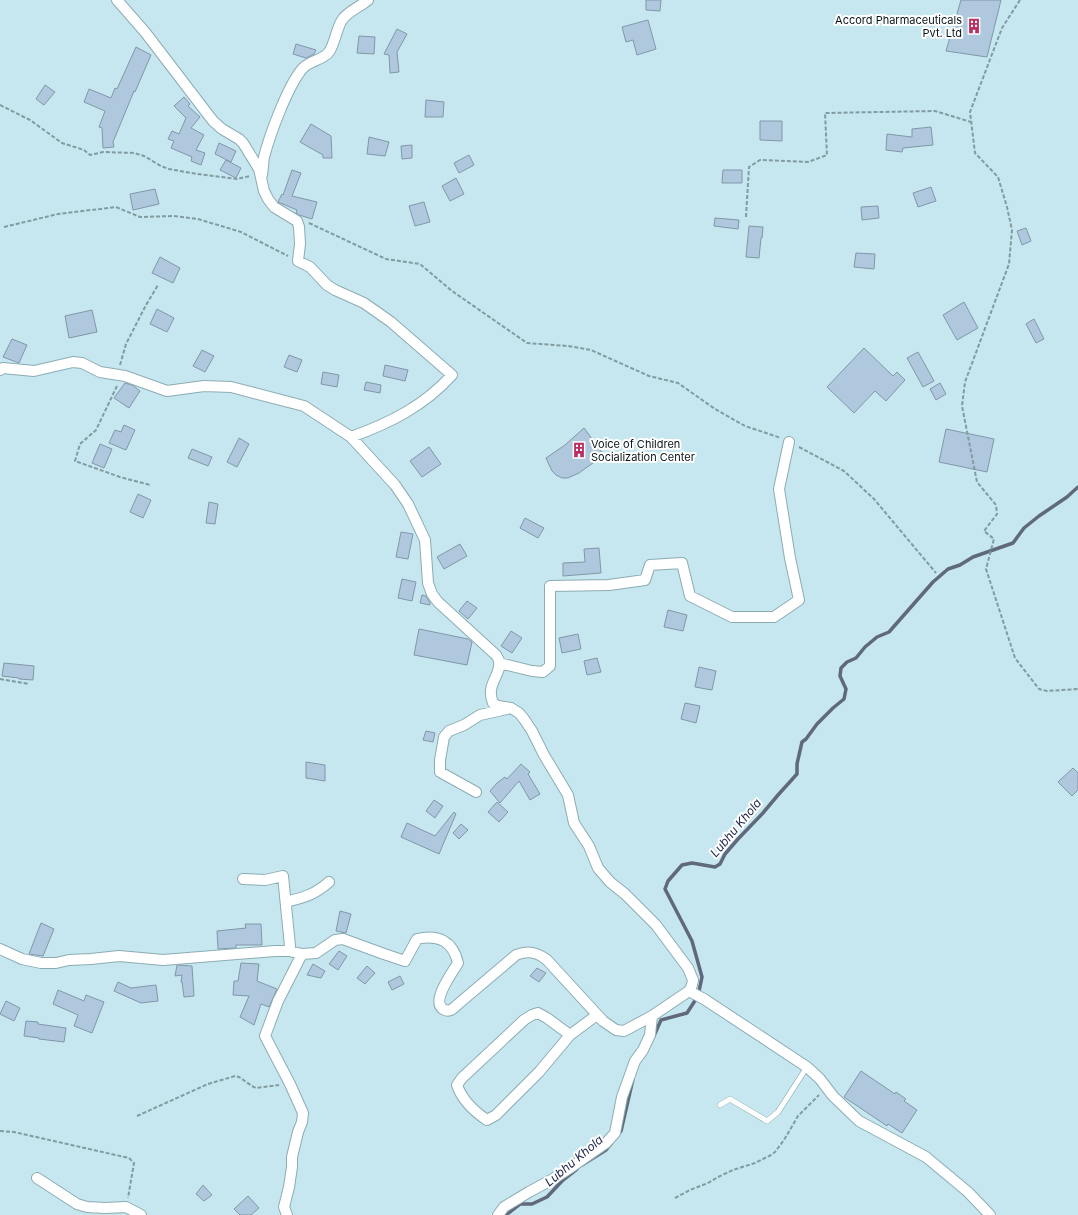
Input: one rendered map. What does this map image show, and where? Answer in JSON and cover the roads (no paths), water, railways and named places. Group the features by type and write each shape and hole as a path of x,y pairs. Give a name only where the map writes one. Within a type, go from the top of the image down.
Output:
{"street":[{"path":"117,0 145,32 213,121 243,143 259,169 264,191 268,200 274,207 297,221 299,227 300,244 298,261 310,267 327,285 364,303 391,322 452,375 442,386 401,416 376,428 351,436"},
{"path":"262,177 264,158 278,117 294,82 302,69 325,56 329,51 340,24 346,15 368,0"},
{"path":"0,370 3,368 34,371 73,362 82,363 100,372 120,375 167,391 204,386 231,387 304,406 351,436 395,485 408,504 425,540 428,583 432,594 438,602 496,656 499,663 499,669 491,687 490,697 493,703 519,712 524,719 568,794 574,823 589,846 598,868 610,882 625,894 656,926 688,968 693,980 692,985 696,995 807,1067 820,1079 833,1096 860,1121 926,1157 968,1192 990,1215"},
{"path":"499,663 532,671 543,672 550,666 550,586 609,585 645,580 650,565 682,563 690,596 732,617 774,617 799,600 790,558 779,489 789,442"},
{"path":"476,792 440,772 440,760 444,737 449,731 480,716 511,708"},
{"path":"243,879 265,880 283,876 290,946 289,951"},
{"path":"286,902 313,894 329,882"},
{"path":"0,949 22,959 41,963 56,963 69,960 119,956 163,960 275,951 289,951 302,954 316,953 336,940 343,939 405,961 416,939 425,936 435,937 444,941 451,947 456,955 458,963 440,994 438,1002 441,1008 445,1011 450,1011 516,955 529,952 536,953 547,960 603,1021 616,1030 624,1031 696,995"},
{"path":"287,1215 284,1207 289,1187 292,1157 302,1122 303,1113 290,1084 264,1036 278,1001 302,954"},
{"path":"570,1035 538,1013 532,1015 524,1020 462,1078 457,1085 460,1093 479,1115 487,1120 496,1115 538,1072 570,1035 597,1014"},
{"path":"498,1215 504,1207 573,1166 606,1142 615,1133 622,1097 635,1060 644,1050 650,1034 652,1016"},
{"path":"36,1178 70,1200 87,1207 126,1207 141,1215"}],"lane":[{"path":"720,1105 730,1099 767,1121 778,1112 807,1067"}],"waterway":[{"name":"Lubhu Khola","path":"653,1038 661,1020 687,1013 698,996 702,977 692,941 665,889 668,881 682,865 692,863 715,867 720,864 725,854 797,774 797,764 802,742 817,724 844,699 846,689 840,676 841,668 847,662 856,658 865,647 877,637 889,632 933,582 948,569 960,565 973,557 1013,543 1024,528 1067,497 1078,487"},
{"name":"Lubhu Khola","path":"618,1135 621,1131 633,1079"},
{"name":"Lubhu Khola","path":"582,1165 606,1150 611,1144"},
{"name":"Lubhu Khola","path":"506,1215 520,1204 532,1204 547,1197 563,1180 577,1169"}],"place":[{"name":"Accord Pharmaceuticals Pvt. Ltd","path":"974,26"},
{"name":"Voice of Children Socialization Center","path":"579,450"}]}
